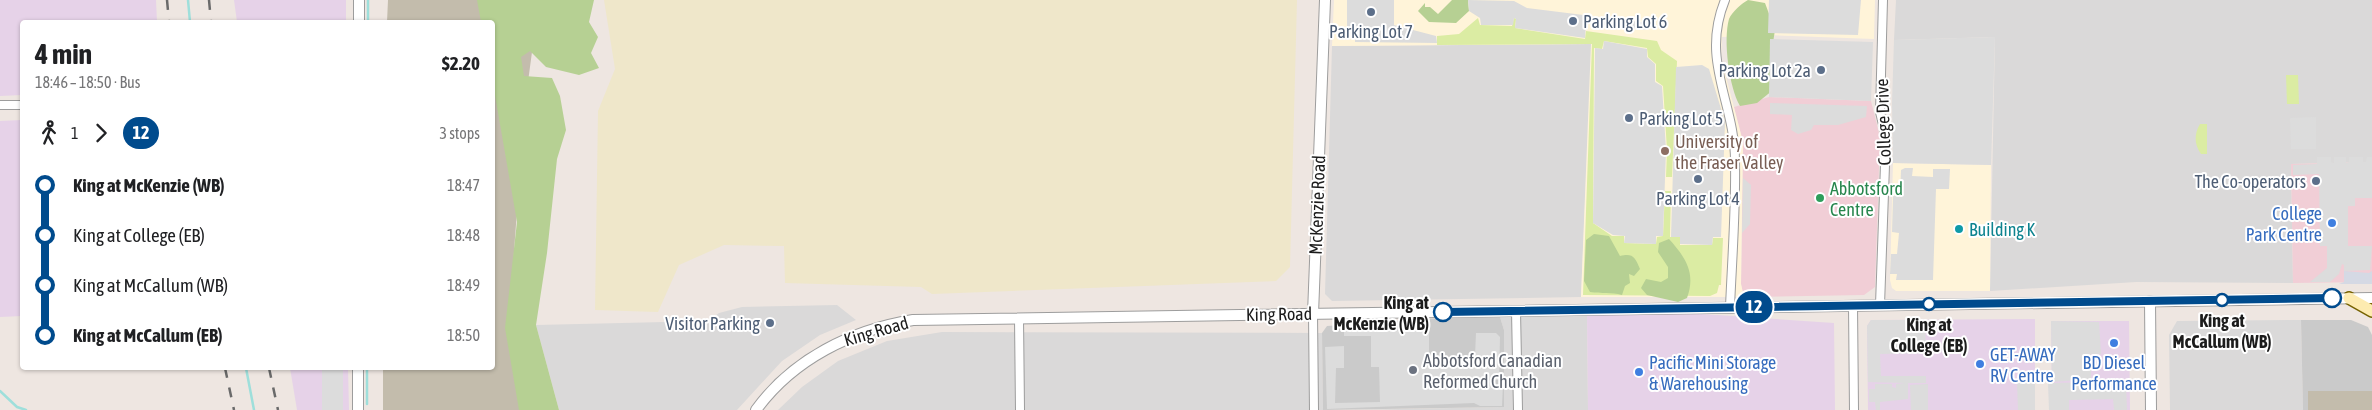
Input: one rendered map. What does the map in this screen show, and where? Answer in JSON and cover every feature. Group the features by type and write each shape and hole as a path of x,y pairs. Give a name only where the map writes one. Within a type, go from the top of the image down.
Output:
{"main road":[{"path":"2349,298 2372,311"}],"street":[{"path":"359,0 359,20"},
{"name":"McKenzie Road","path":"1314,410 1313,314 1326,0"},
{"path":"1725,0 1718,23 1715,48 1733,134 1735,160 1730,307"},
{"name":"College Drive","path":"1880,305 1886,137 1880,112 1883,0"},
{"path":"0,105 20,104"},
{"name":"King Road","path":"756,410 774,388 808,360 849,337 869,329 913,320 2372,298"},
{"path":"2150,302 2151,410"},
{"path":"1853,305 1854,410"},
{"path":"1516,311 1518,410"},
{"path":"1019,318 1020,410"},
{"path":"358,370 358,410"}],"shaded area":[{"path":"0,0 156,0 157,20 20,20 20,95 0,96"},
{"path":"234,0 346,0 346,20 237,20"},
{"path":"388,0 539,0 525,104 514,251 512,327 531,410 383,410 383,370 495,370 495,20 387,20"},
{"path":"604,0 1297,0 1290,267 1276,281 932,294 921,287 785,283 784,246 724,245 679,265 658,312 595,310 598,111 615,69"},
{"name":"University of the Fraser Valley","path":"1334,0 1875,0 1874,39 1768,35 1722,37 1721,58 1743,142 1741,284 1743,293 1751,297 1581,297 1591,44 1332,46"},
{"name":"Parking Lot 7","path":"1347,0 1394,0 1394,25 1436,36 1437,43 1355,42 1355,34 1347,34"},
{"name":"Parking Lot 6","path":"1468,0 1514,1 1527,8 1648,23 1647,30 1586,23 1585,38 1515,28 1516,19 1514,18 1513,25 1481,25 1480,18 1469,11"},
{"path":"1769,0 1861,0 1858,35 1768,33"},
{"path":"1896,0 2372,0 2372,162 2291,164 2293,283 2136,282 1990,291 1995,37 1894,40"},
{"path":"1995,37 1991,165 1893,163 1894,40"},
{"name":"Parking Lot 2a","path":"1770,39 1873,42 1871,101 1769,97"},
{"name":"Parking Lot 5","path":"1604,41 1647,49 1647,57 1655,64 1655,82 1662,86 1666,150 1663,236 1656,236 1656,244 1624,243 1625,236 1613,235 1593,223 1595,48 1603,49"},
{"path":"1592,44 1581,297 1332,301 1325,294 1332,46"},
{"name":"Parking Lot 4","path":"1702,65 1709,69 1725,122 1721,237 1713,237 1712,245 1680,244 1680,237 1671,237 1676,67"},
{"path":"1769,97 1871,101 1880,137 1875,287 1864,295 1751,297 1743,293 1741,284 1743,142 1734,107"},
{"path":"1770,103 1867,106 1866,117 1838,125 1814,125 1811,130 1798,134 1791,130 1792,115 1770,114"},
{"path":"2316,117 2316,149 2291,149 2290,118"},
{"path":"20,120 20,316 0,317 0,121"},
{"path":"2317,157 2331,157 2331,162 2334,163 2334,157 2346,157 2346,163 2349,162 2349,157 2363,157 2363,162 2366,162 2367,157 2372,157 2372,198 2355,198 2355,206 2348,206 2348,246 2372,246 2370,270 2344,271 2344,265 2342,264 2339,274 2330,282 2310,282 2327,268 2327,246 2320,246 2319,174 2293,175 2293,165 2317,164"},
{"name":"College Park Centre","path":"2372,162 2372,282 2293,283 2291,164"},
{"path":"1893,163 1991,165 1990,291 1896,291 1892,288 1890,280"},
{"path":"1913,168 1912,176 1933,177 1933,169 1950,169 1949,189 1936,189 1933,280 1896,280 1897,274 1890,274 1891,254 1897,254 1899,233 1892,232 1893,196 1900,195 1901,170"},
{"path":"1743,178 1751,185 1750,224 1742,233"},
{"path":"2344,271 2369,273 2372,271 2372,284 2339,284 2344,282"},
{"path":"837,305 856,320 820,335 782,361 737,410 559,410 536,325 708,321 719,313 742,307"},
{"path":"1673,312 1834,323 1835,410 1588,410 1587,314"},
{"path":"1499,314 1587,314 1588,410 1350,410 1503,407 1504,330"},
{"name":"Abbotsford Canadian Reformed Church","path":"1499,314 1504,330 1504,407 1323,410 1322,333 1327,326"},
{"path":"2035,319 2035,410 1868,410 1867,326 1871,320"},
{"path":"1871,320 1925,320 1926,353 1880,354 1881,376 1926,376 1926,383 1908,383 1908,399 1880,402 1880,410 1876,410 1875,402 1869,402 1869,389 1875,389 1875,384 1892,384 1892,387 1896,388 1896,384 1905,383 1868,382 1867,326"},
{"path":"2301,320 2303,410 2170,410 2169,335 2177,321"},
{"path":"2301,320 2351,320 2368,327 2372,335 2372,410 2303,410"},
{"path":"2051,321 2129,321 2130,410 2052,410"},
{"path":"2051,321 2099,322 2101,354 2091,354 2091,379 2052,382"},
{"path":"1369,327 1370,331 1429,330 1429,356 1433,361 1471,361 1475,356 1476,333 1496,333 1500,337 1499,380 1495,380 1495,384 1503,384 1502,406 1480,406 1474,403 1327,409 1325,347 1344,346 1344,368 1336,368 1335,403 1380,402 1379,367 1371,367 1371,336 1344,336 1344,328"},
{"path":"942,332 1322,333 1323,410 778,410 802,387 838,361 887,341"},
{"path":"290,370 348,370 349,410 297,410"},
{"path":"322,370 343,370 343,410 322,410"},
{"path":"2035,382 2035,410 2018,410 2017,383"},
{"path":"2126,382 2127,410 2114,410 2113,399 2069,400 2069,410 2049,410 2048,383"},
{"path":"1928,384 1928,410 1911,410 1910,385"},
{"path":"2308,391 2372,391 2372,410 2308,410"}],"green space":[{"path":"477,0 594,0 589,22 598,37 591,53 599,68 579,75 546,67 530,51 521,57 524,76 552,78 560,96 566,130 557,159 547,253 536,325 559,410 519,410 505,328 517,222 495,96 495,20 481,20"},
{"path":"1452,0 1468,0 1469,11 1456,23 1429,22 1418,11 1425,3 1425,7 1430,7 1438,14"},
{"path":"1748,0 1765,3 1775,30 1772,49 1773,90 1757,103 1740,106 1730,76 1727,28 1732,13"},
{"path":"1478,18 1480,25 1512,26 1514,18 1516,19 1515,28 1585,39 1586,31 1657,41 1661,50 1677,61 1672,177 1666,177 1667,150 1663,86 1656,81 1656,64 1648,57 1647,48 1604,41 1602,49 1594,48 1593,223 1612,236 1624,236 1624,243 1656,244 1657,237 1663,236 1665,191 1671,191 1670,237 1680,237 1680,245 1712,245 1713,238 1723,238 1721,285 1719,285 1717,293 1710,296 1583,295 1592,44 1437,45 1437,36 1459,34"},
{"path":"2286,75 2298,75 2299,104 2287,104"},
{"path":"2200,124 2207,124 2207,154 2201,154 2196,143 2196,135"},
{"path":"1594,234 1609,236 1620,256 1628,255 1633,257 1640,269 1634,276 1629,274 1630,283 1625,286 1622,295 1590,292 1584,281 1586,240"},
{"path":"1669,239 1685,259 1690,273 1690,289 1687,298 1678,302 1647,295 1641,288 1646,279 1661,282 1668,278 1668,267 1658,252 1659,243"}],"waterway":[{"path":"188,0 190,20"},
{"path":"368,0 368,20"},
{"path":"246,370 254,410"},
{"path":"367,370 367,404"},
{"path":"0,391 17,407 26,410"}],"railway":[{"path":"167,0 169,20"},
{"path":"209,0 211,20"},
{"path":"225,370 234,410"},
{"path":"269,370 278,410"}],"bus line":[{"name":"12","path":"1443,312 2332,298"}],"place":[{"name":"Parking Lot 7","path":"1371,12"},
{"name":"Parking Lot 6","path":"1573,21"},
{"name":"Parking Lot 2a","path":"1821,70"},
{"name":"Parking Lot 5","path":"1629,118"},
{"name":"University of the Fraser Valley","path":"1665,151"},
{"name":"Parking Lot 4","path":"1698,179"},
{"name":"The Co-operators","path":"2316,181"},
{"name":"Abbotsford Centre","path":"1820,198"},
{"name":"College Park Centre","path":"2332,223"},
{"name":"Building K","path":"1959,229"},
{"name":"King at McCallum (WB)","path":"2222,300"},
{"name":"King at College (EB)","path":"1929,304"},
{"name":"King at McKenzie (WB)","path":"1443,312"},
{"name":"Visitor Parking","path":"770,323"},
{"name":"BD Diesel Performance","path":"2114,343"},
{"name":"GET-AWAY RV Centre","path":"1980,364"},
{"name":"Abbotsford Canadian Reformed Church","path":"1413,370"},
{"name":"Pacific Mini Storage & Warehousing","path":"1639,372"}]}
